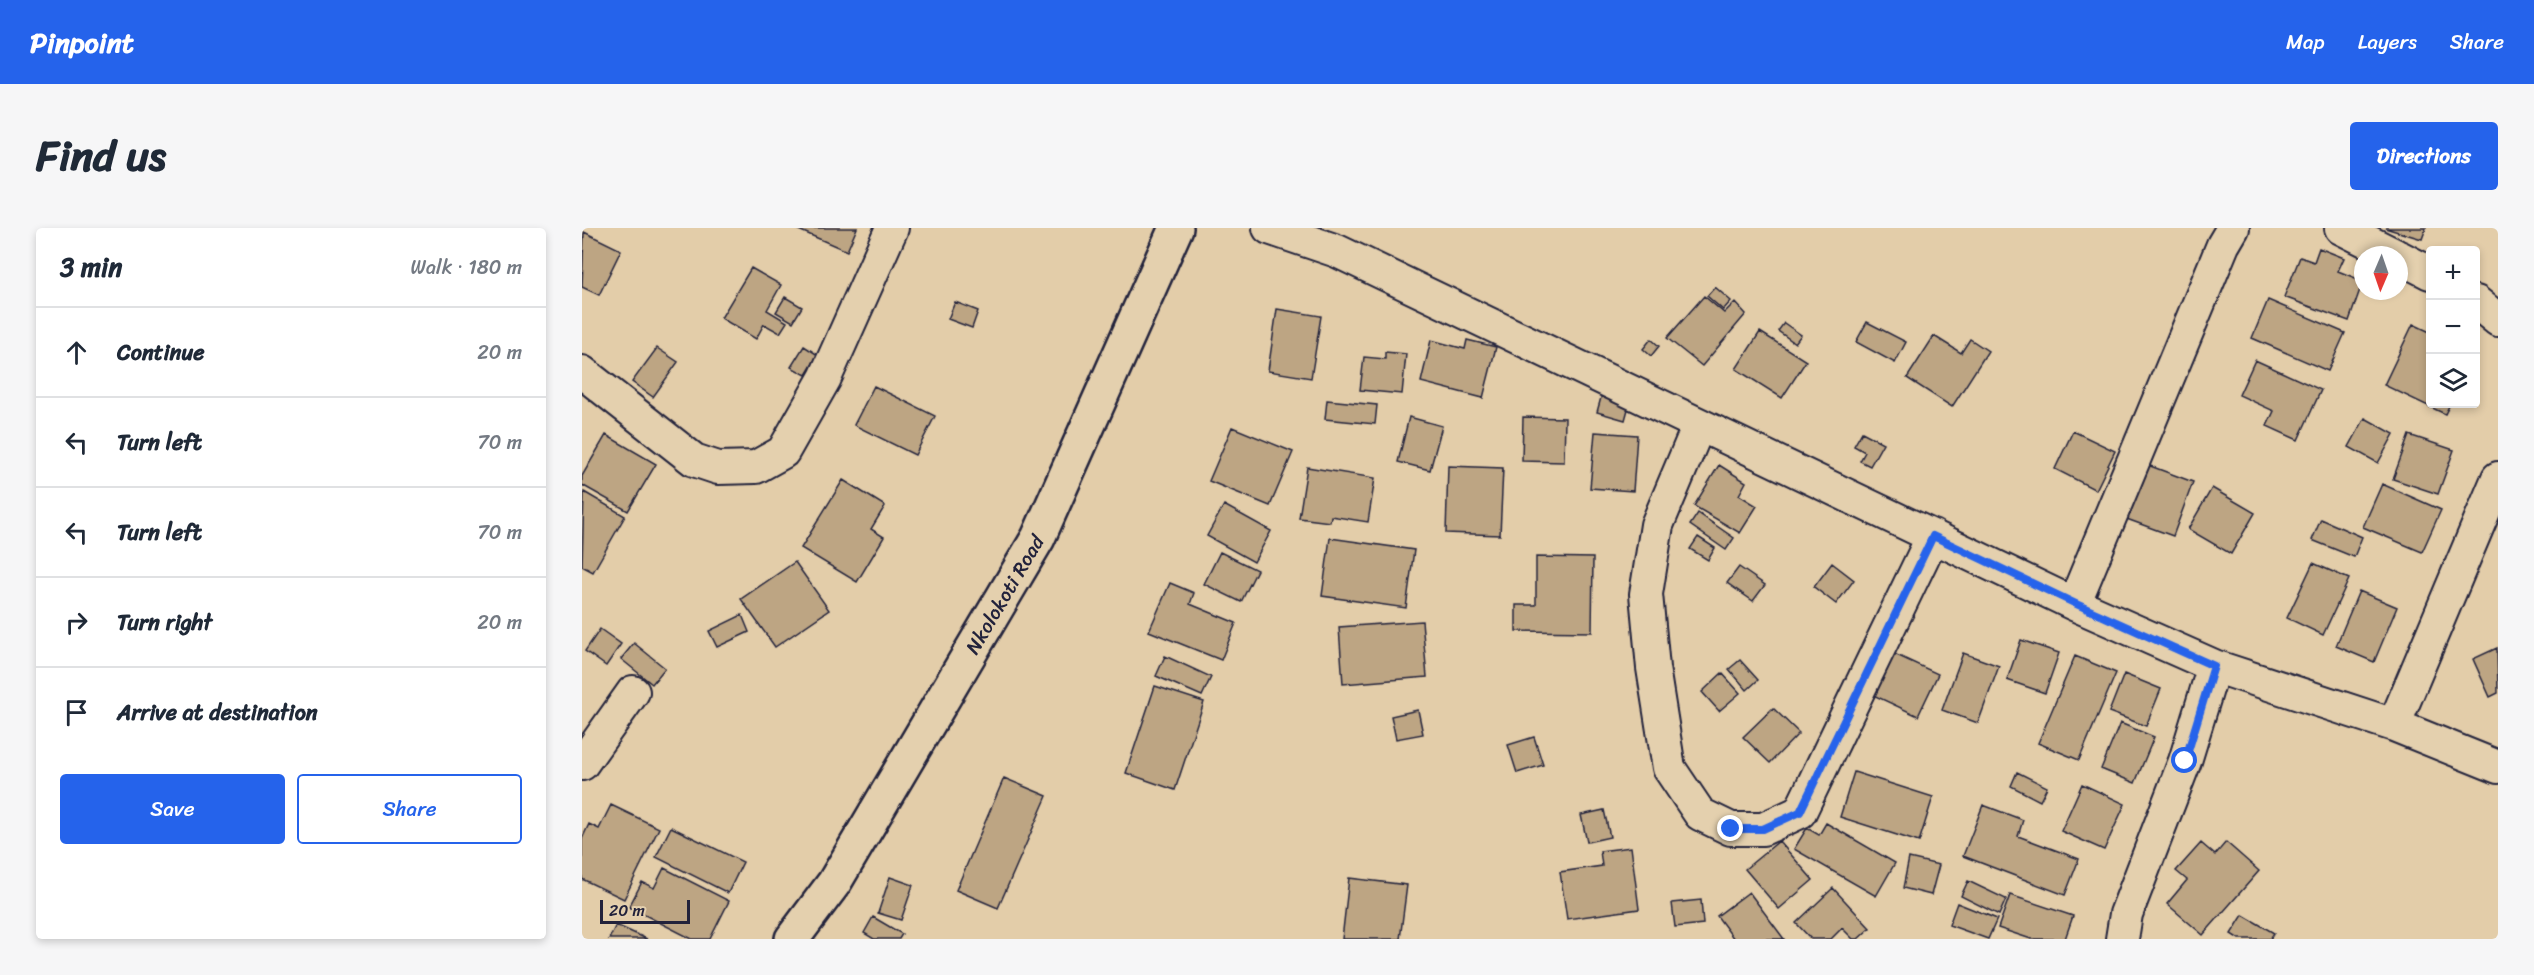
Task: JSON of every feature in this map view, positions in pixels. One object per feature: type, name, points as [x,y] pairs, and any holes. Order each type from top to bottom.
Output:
[{"type":"main road","name":"Nkolokoti Road","points":[[792,939],[834,883],[1038,538],[1176,228]]},
{"type":"street","points":[[582,372],[694,460],[718,468],[756,467],[783,452],[825,378],[892,228]]},
{"type":"street","points":[[1269,228],[1337,251],[2074,603],[2214,666],[2394,725],[2498,767]]},
{"type":"street","points":[[2074,603],[2223,245],[2233,228]]},
{"type":"street","points":[[2341,228],[2377,246]]},
{"type":"street","points":[[2408,262],[2426,271]]},
{"type":"street","points":[[2480,306],[2498,320]]},
{"type":"street","points":[[1699,424],[1657,525],[1646,594],[1653,668],[1669,768],[1700,814],[1731,829],[1763,829],[1800,812],[1933,536]]},
{"type":"street","points":[[2394,725],[2498,478]]},
{"type":"street","points":[[2122,939],[2126,914],[2185,761],[2214,666]]},
{"type":"street","points":[[582,764],[633,692]]},
{"type":"building","points":[[794,228],[857,228],[847,251]]},
{"type":"building","points":[[2385,228],[2426,228],[2422,239]]},
{"type":"building","points":[[584,232],[621,250],[599,295],[582,287]]},
{"type":"building","points":[[2319,248],[2344,258],[2338,271],[2354,277],[2354,300],[2356,300],[2349,321],[2284,297],[2300,257],[2314,262]]},
{"type":"building","points":[[751,268],[781,285],[767,310],[787,322],[780,333],[764,324],[756,339],[721,318]]},
{"type":"building","points":[[1715,287],[1731,301],[1723,310],[1707,296]]},
{"type":"building","points":[[1704,296],[1724,313],[1735,302],[1746,314],[1702,366],[1667,338]]},
{"type":"building","points":[[785,297],[802,307],[793,322],[776,312]]},
{"type":"building","points":[[2268,300],[2345,333],[2328,371],[2252,338]]},
{"type":"building","points":[[955,302],[978,311],[972,328],[948,319]]},
{"type":"building","points":[[1277,309],[1321,316],[1311,378],[1268,371]]},
{"type":"building","points":[[1867,322],[1906,342],[1895,363],[1856,342]]},
{"type":"building","points":[[1784,323],[1801,335],[1795,343],[1778,331]]},
{"type":"building","points":[[2413,324],[2426,330],[2426,405],[2384,385]]},
{"type":"building","points":[[1760,332],[1806,361],[1782,398],[1736,369]]},
{"type":"building","points":[[1934,336],[1961,353],[1970,339],[1988,351],[1952,407],[1907,378]]},
{"type":"building","points":[[1651,339],[1659,346],[1651,356],[1643,349]]},
{"type":"building","points":[[1431,340],[1465,349],[1467,340],[1496,347],[1483,398],[1421,382]]},
{"type":"building","points":[[804,346],[818,355],[806,375],[791,367]]},
{"type":"building","points":[[657,348],[678,362],[653,397],[632,382]]},
{"type":"building","points":[[1385,352],[1406,354],[1402,394],[1360,390],[1364,357],[1385,359]]},
{"type":"building","points":[[2255,360],[2321,390],[2298,440],[2267,426],[2274,411],[2239,395]]},
{"type":"building","points":[[874,386],[935,416],[915,455],[854,425]]},
{"type":"building","points":[[1602,394],[1630,402],[1625,420],[1597,412]]},
{"type":"building","points":[[1327,400],[1377,405],[1375,424],[1325,419]]},
{"type":"building","points":[[2432,408],[2448,408],[2445,414]]},
{"type":"building","points":[[1409,417],[1442,426],[1430,470],[1398,462]]},
{"type":"building","points":[[1523,417],[1565,418],[1564,462],[1522,461]]},
{"type":"building","points":[[2365,418],[2394,434],[2378,463],[2349,447]]},
{"type":"building","points":[[1232,427],[1293,452],[1270,506],[1209,481]]},
{"type":"building","points":[[2073,431],[2115,451],[2096,490],[2055,469]]},
{"type":"building","points":[[1595,432],[1637,435],[1633,491],[1590,488]]},
{"type":"building","points":[[1862,432],[1883,443],[1870,466],[1860,461],[1865,452],[1854,446]]},
{"type":"building","points":[[606,435],[656,464],[628,511],[582,485],[582,476]]},
{"type":"building","points":[[2409,435],[2454,450],[2438,494],[2393,479]]},
{"type":"building","points":[[2145,464],[2193,482],[2173,536],[2124,518]]},
{"type":"building","points":[[1719,465],[1746,482],[1739,495],[1757,506],[1740,533],[1694,506]]},
{"type":"building","points":[[1448,466],[1503,468],[1500,535],[1446,533]]},
{"type":"building","points":[[1307,467],[1375,478],[1368,522],[1331,516],[1330,522],[1299,518]]},
{"type":"building","points":[[843,480],[885,506],[871,529],[884,537],[857,582],[801,548]]},
{"type":"building","points":[[2382,484],[2441,510],[2422,552],[2363,527]]},
{"type":"building","points":[[2212,488],[2255,513],[2231,554],[2188,529]]},
{"type":"building","points":[[584,492],[625,516],[593,572],[582,566]]},
{"type":"building","points":[[1224,505],[1271,531],[1254,562],[1207,536]]},
{"type":"building","points":[[1698,513],[1734,538],[1726,550],[1690,525]]},
{"type":"building","points":[[2321,519],[2362,537],[2354,557],[2312,540]]},
{"type":"building","points":[[1698,537],[1715,548],[1708,560],[1690,549]]},
{"type":"building","points":[[1330,538],[1414,550],[1406,608],[1322,596]]},
{"type":"building","points":[[1220,552],[1257,570],[1241,602],[1204,584]]},
{"type":"building","points":[[1536,557],[1593,558],[1592,632],[1516,631],[1516,605],[1536,605]]},
{"type":"building","points":[[795,562],[829,610],[775,647],[741,599]]},
{"type":"building","points":[[1832,563],[1854,580],[1836,604],[1814,587]]},
{"type":"building","points":[[2313,563],[2349,579],[2323,635],[2287,618]]},
{"type":"building","points":[[1739,567],[1765,585],[1753,601],[1727,583]]},
{"type":"building","points":[[1170,583],[1194,593],[1190,604],[1236,623],[1221,660],[1149,631]]},
{"type":"building","points":[[2359,591],[2397,607],[2374,662],[2336,646]]},
{"type":"building","points":[[742,615],[749,632],[717,647],[709,631]]},
{"type":"building","points":[[1422,621],[1427,677],[1343,684],[1339,627]]},
{"type":"building","points":[[600,629],[621,644],[606,666],[585,651]]},
{"type":"building","points":[[2021,640],[2059,653],[2045,693],[2007,680]]},
{"type":"building","points":[[634,643],[665,668],[652,684],[621,659]]},
{"type":"building","points":[[2497,648],[2498,693],[2490,697],[2473,659]]},
{"type":"building","points":[[1890,652],[1938,674],[1918,716],[1871,694]]},
{"type":"building","points":[[1963,653],[1999,666],[1978,723],[1942,710]]},
{"type":"building","points":[[1165,656],[1211,677],[1202,696],[1156,676]]},
{"type":"building","points":[[2075,656],[2116,673],[2079,760],[2038,743]]},
{"type":"building","points":[[1740,660],[1758,680],[1747,690],[1729,669]]},
{"type":"building","points":[[1722,673],[1740,693],[1719,711],[1702,692]]},
{"type":"building","points":[[2124,674],[2161,689],[2146,726],[2109,712]]},
{"type":"building","points":[[1155,686],[1204,702],[1175,790],[1126,773]]},
{"type":"building","points":[[1773,708],[1799,733],[1770,763],[1743,737]]},
{"type":"building","points":[[1418,710],[1423,734],[1396,739],[1391,716]]},
{"type":"building","points":[[2120,723],[2154,737],[2135,783],[2101,769]]},
{"type":"building","points":[[1534,737],[1543,765],[1517,773],[1508,745]]},
{"type":"building","points":[[1854,772],[1933,797],[1919,842],[1840,817]]},
{"type":"building","points":[[2017,772],[2047,787],[2040,801],[2011,786]]},
{"type":"building","points":[[1004,778],[1047,796],[998,908],[956,890]]},
{"type":"building","points":[[2082,784],[2125,804],[2104,850],[2061,831]]},
{"type":"building","points":[[611,805],[659,828],[624,899],[582,879],[582,839],[589,824],[599,829]]},
{"type":"building","points":[[1983,805],[2023,820],[2018,836],[2079,859],[2065,895],[1963,856]]},
{"type":"building","points":[[1604,810],[1610,837],[1587,842],[1581,815]]},
{"type":"building","points":[[1826,823],[1895,863],[1876,896],[1794,849],[1807,828],[1819,835]]},
{"type":"building","points":[[671,827],[743,862],[728,893],[656,857]]},
{"type":"building","points":[[1779,841],[1813,880],[1779,909],[1745,869]]},
{"type":"building","points":[[2226,842],[2259,871],[2203,935],[2167,904],[2187,880],[2176,871],[2201,843],[2215,855]]},
{"type":"building","points":[[1631,847],[1639,909],[1567,919],[1560,872],[1602,866],[1600,851]]},
{"type":"building","points":[[1909,858],[1939,865],[1931,895],[1903,888]]},
{"type":"building","points":[[664,868],[729,901],[710,939],[692,939],[629,907],[642,882],[654,888]]},
{"type":"building","points":[[890,877],[913,885],[901,920],[878,913]]},
{"type":"building","points":[[1349,878],[1407,885],[1400,939],[1342,939]]},
{"type":"building","points":[[1968,881],[2006,899],[1999,915],[1961,896]]},
{"type":"building","points":[[1833,888],[1870,928],[1858,939],[1853,939],[1842,928],[1831,939],[1811,939],[1796,923]]},
{"type":"building","points":[[1749,892],[1784,939],[1734,939],[1717,916]]},
{"type":"building","points":[[2010,895],[2073,916],[2065,939],[2031,939],[1998,928]]},
{"type":"building","points":[[1701,900],[1703,924],[1675,927],[1672,903]]},
{"type":"building","points":[[1957,903],[1997,919],[1988,939],[1949,925]]},
{"type":"building","points":[[2243,915],[2274,933],[2270,939],[2239,939],[2231,934]]},
{"type":"building","points":[[873,917],[902,934],[899,939],[874,939],[864,933]]},
{"type":"building","points":[[616,925],[647,939],[609,939]]},
{"type":"route","points":[[1731,829],[1763,829],[1800,812],[1933,536],[2214,666],[2185,761]]}]
